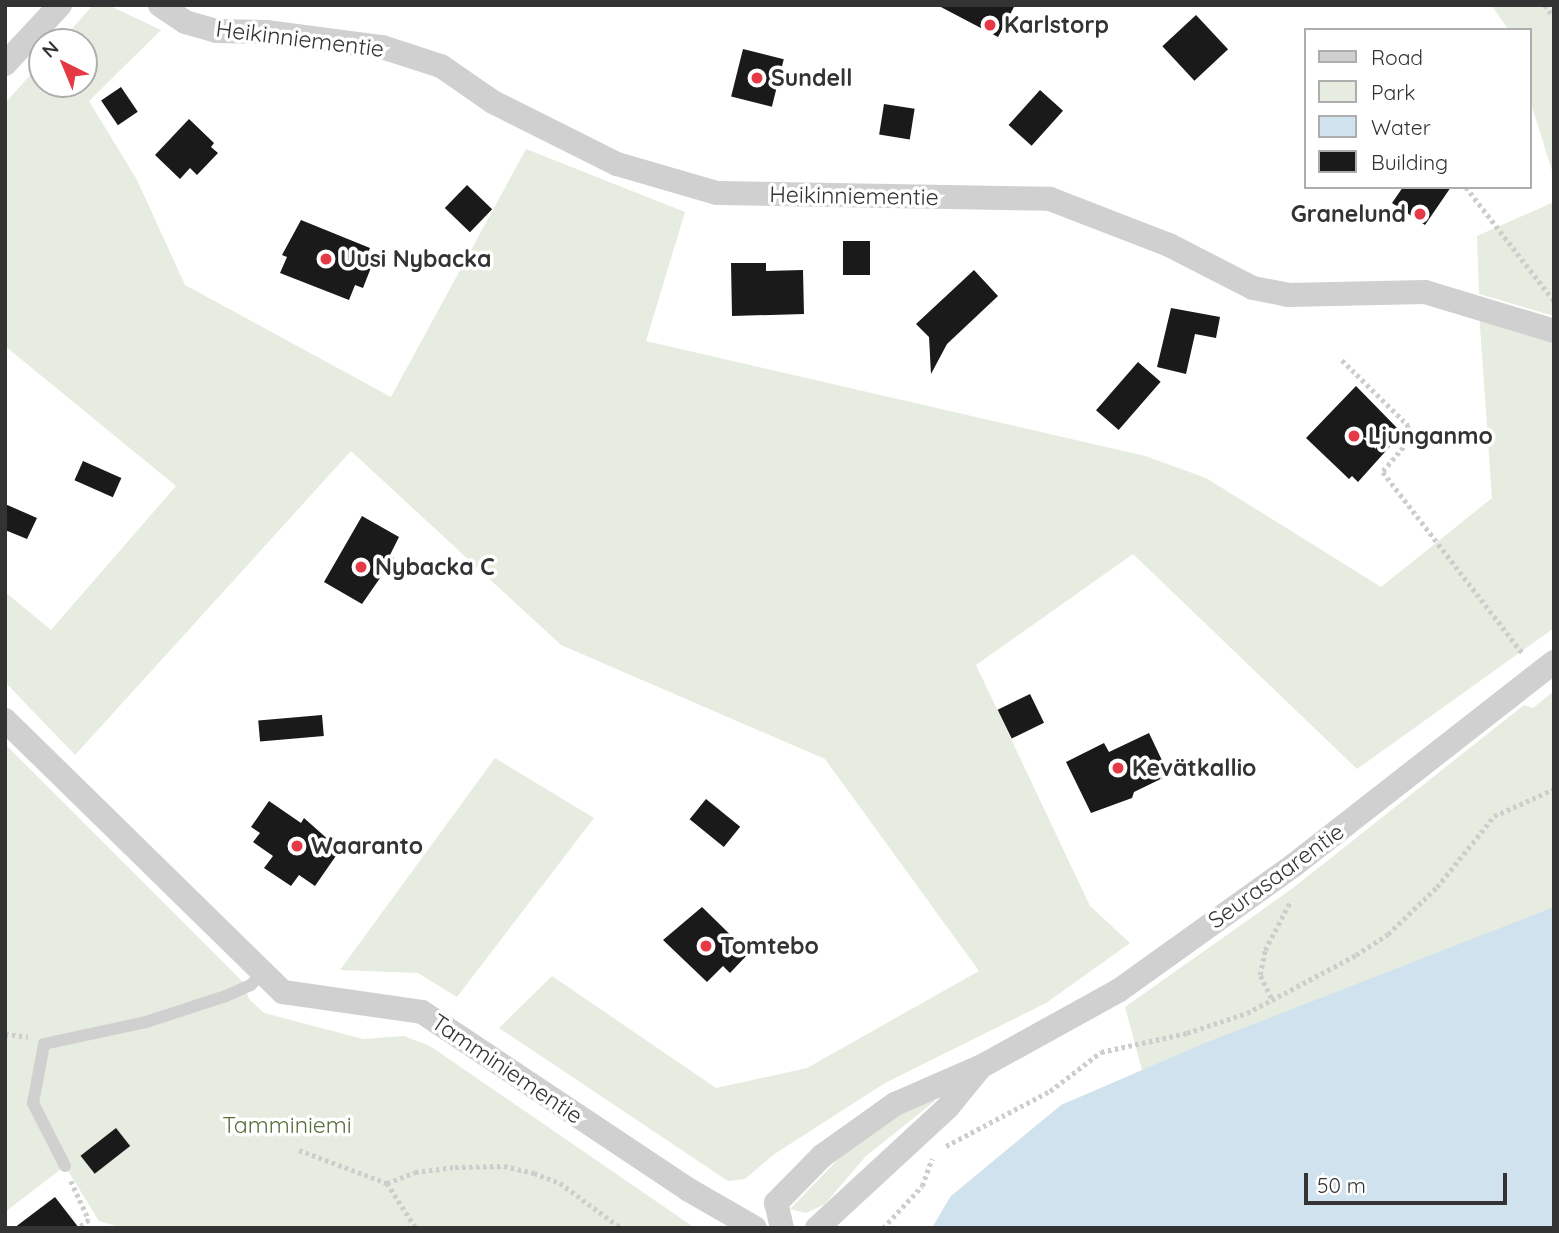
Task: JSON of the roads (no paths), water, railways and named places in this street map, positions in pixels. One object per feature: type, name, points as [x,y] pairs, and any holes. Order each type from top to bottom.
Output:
[{"type":"street","points":[[5,64],[60,5]]},
{"type":"street","name":"Heikinniementie","points":[[165,7],[185,22],[216,31],[266,32],[382,47],[441,66],[493,102],[617,164],[716,193],[1050,199],[1169,245],[1253,288],[1289,295],[1425,292],[1554,331]]},
{"type":"street","name":"Seurasaarentie","points":[[782,1228],[776,1203],[822,1156],[895,1104],[982,1066],[1118,990],[1294,865],[1554,662]]},
{"type":"street","name":"Tamminiementie","points":[[5,720],[261,975],[283,992],[422,1012],[689,1190],[755,1228]]},
{"type":"street","name":"Seurasaarentie","points":[[817,1228],[948,1107],[982,1066]]},
{"type":"lane","points":[[65,1166],[33,1103],[44,1044],[157,1018],[226,996],[251,985],[261,975]]},
{"type":"water","points":[[1554,907],[1554,1228],[932,1228],[951,1196],[1061,1105],[1205,1043]]},
{"type":"place","name":"Karlstorp","points":[[990,25]]},
{"type":"place","name":"Sundell","points":[[757,78]]},
{"type":"place","name":"Granelund","points":[[1420,214]]},
{"type":"place","name":"Uusi Nybacka","points":[[326,259]]},
{"type":"place","name":"Ljunganmo","points":[[1354,436]]},
{"type":"place","name":"Nybacka C","points":[[361,567]]},
{"type":"place","name":"Kevätkallio","points":[[1118,768]]},
{"type":"place","name":"Waaranto","points":[[297,846]]},
{"type":"place","name":"Tomtebo","points":[[706,946]]},
{"type":"park label","name":"Tamminiemi","points":[[287,1125]]}]
